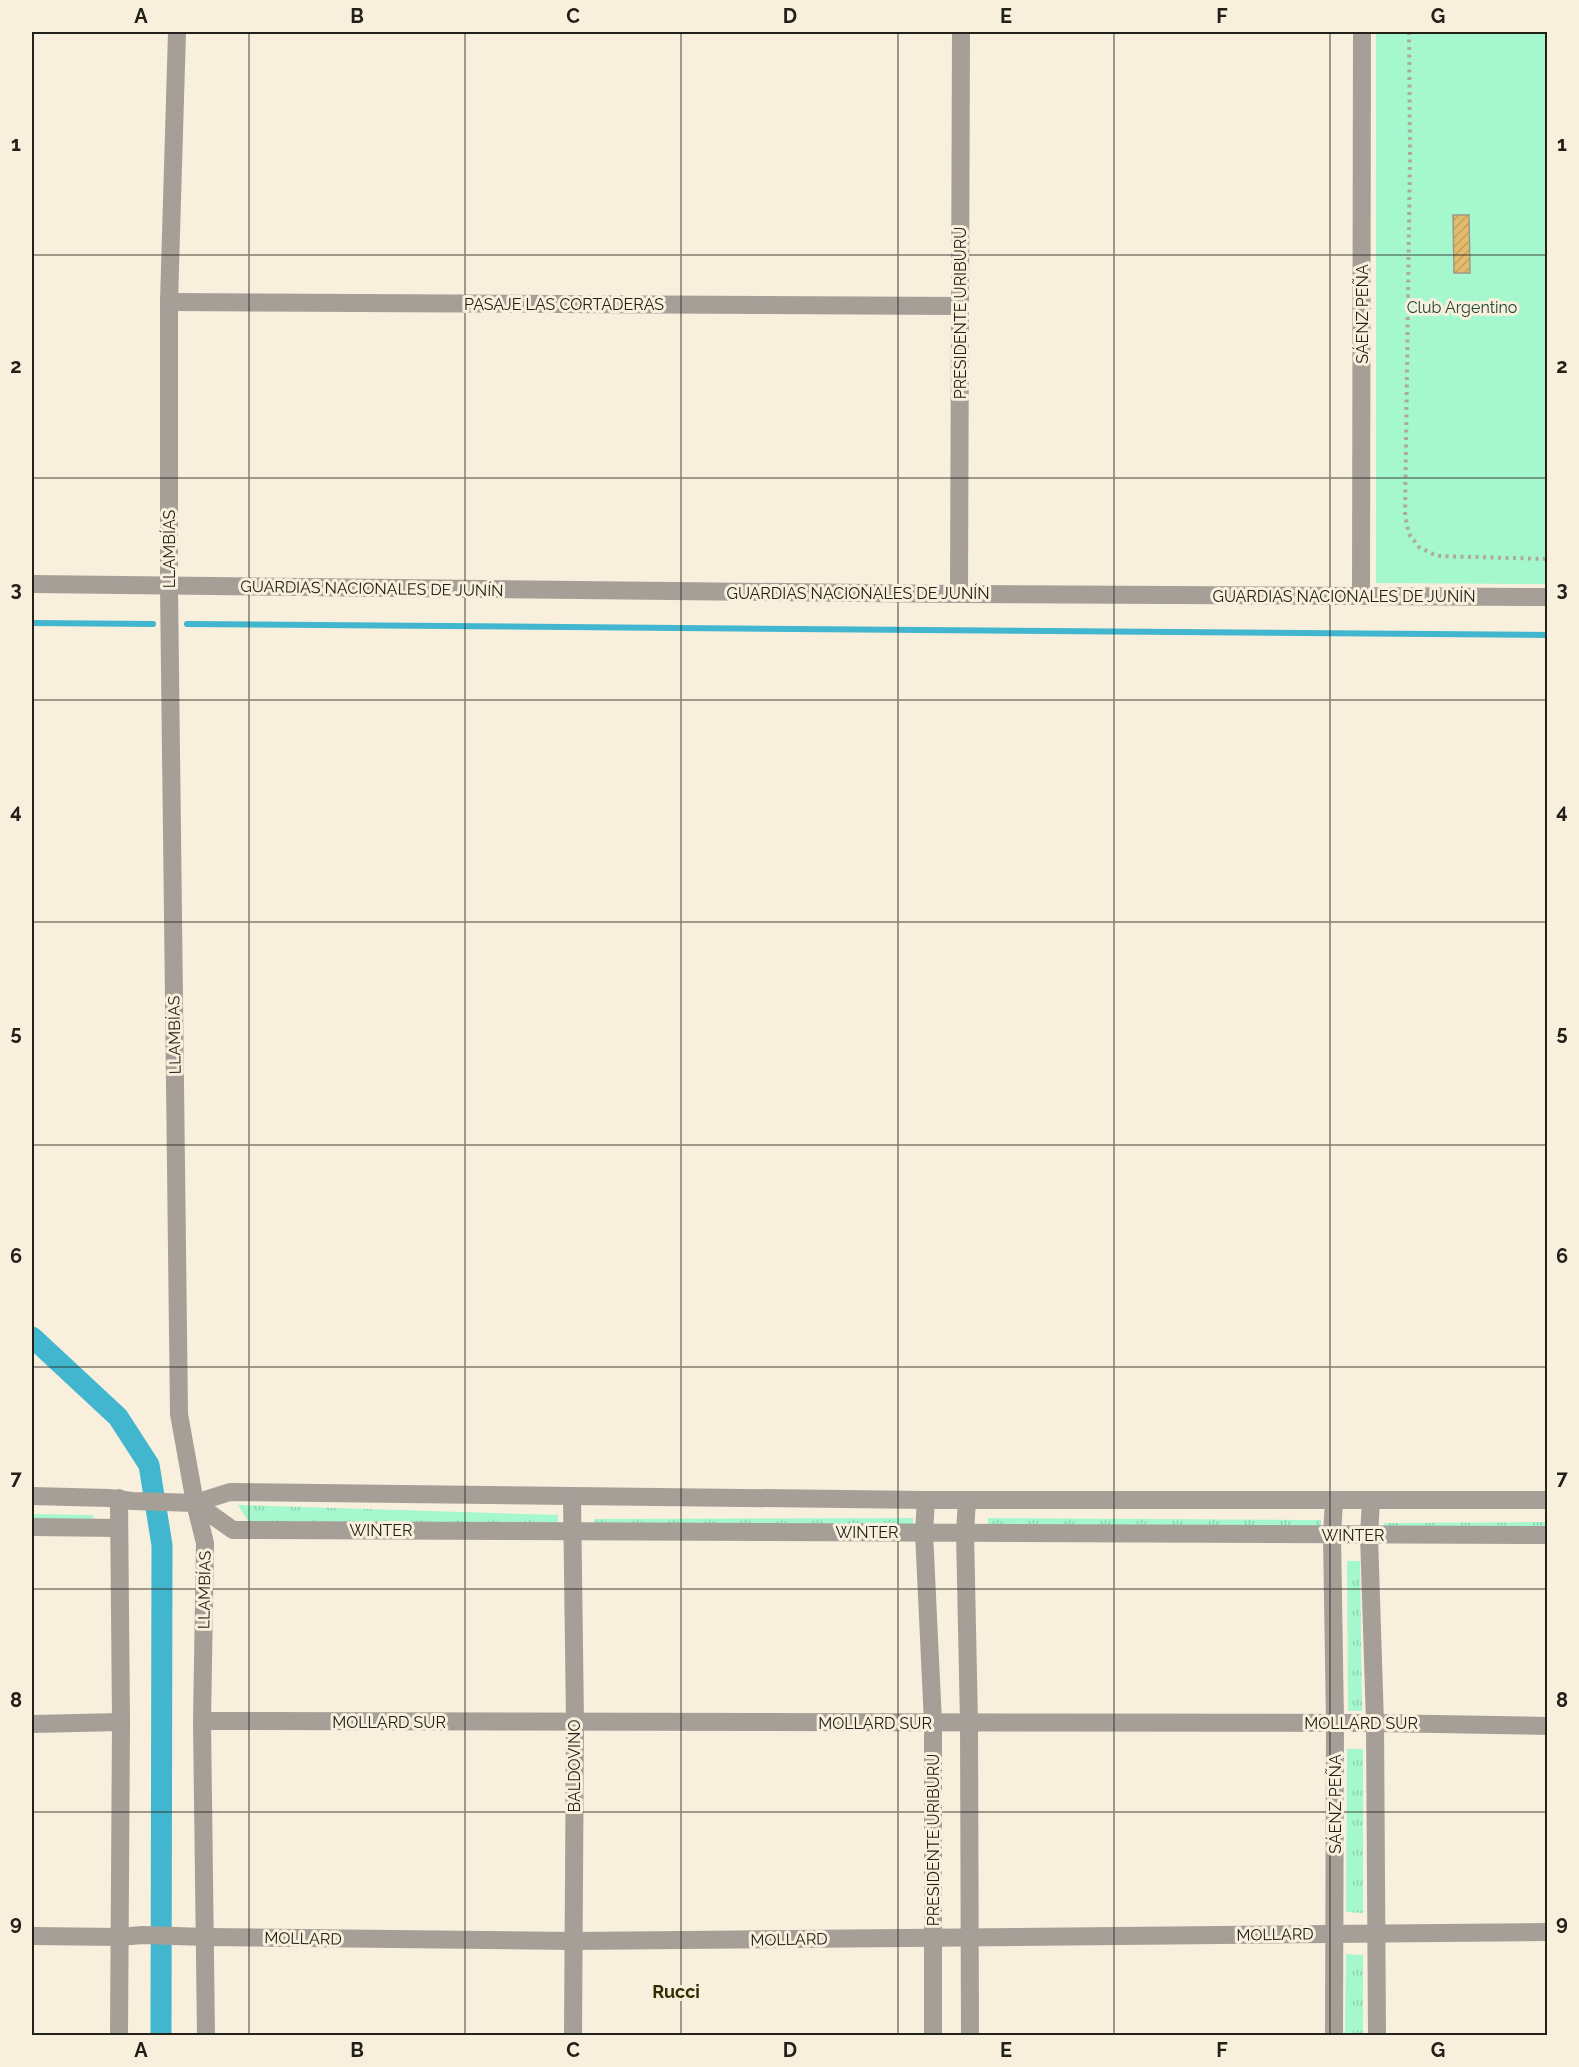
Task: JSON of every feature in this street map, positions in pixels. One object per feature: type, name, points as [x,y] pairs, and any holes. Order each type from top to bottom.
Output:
[{"type":"street","name":"LLAMBÍAS","points":[[177,32],[169,302],[169,586],[179,1414],[195,1503],[205,1543],[202,1721],[206,2036]]},
{"type":"street","name":"PRESIDENTE URIBURU","points":[[959,594],[961,32]]},
{"type":"street","name":"SÁENZ PEÑA","points":[[1361,596],[1362,32]]},
{"type":"street","name":"PASAJE LAS CORTADERAS","points":[[169,302],[960,306]]},
{"type":"street","name":"GUARDIAS NACIONALES DE JUNÍN","points":[[32,584],[959,594],[1548,597]]},
{"type":"street","name":"WINTER","points":[[32,1496],[175,1503],[195,1503],[230,1492],[926,1500],[1548,1500]]},
{"type":"street","name":"BALDOVINO","points":[[572,1497],[575,1722],[573,2036]]},
{"type":"street","points":[[119,2036],[120,1499]]},
{"type":"street","name":"PRESIDENTE URIBURU","points":[[926,1500],[924,1532],[933,1723],[933,2036]]},
{"type":"street","points":[[967,1500],[965,1532],[969,1723],[970,2036]]},
{"type":"street","name":"SÁENZ PEÑA","points":[[1334,1501],[1332,1535],[1335,1723],[1334,2036]]},
{"type":"street","points":[[1371,1501],[1369,1535],[1376,1723],[1377,2036]]},
{"type":"street","name":"WINTER","points":[[195,1503],[233,1530],[1548,1535]]},
{"type":"street","points":[[32,1527],[119,1528]]},
{"type":"street","name":"MOLLARD SUR","points":[[202,1721],[1376,1723],[1548,1726]]},
{"type":"street","points":[[32,1724],[121,1722]]},
{"type":"street","name":"MOLLARD","points":[[32,1936],[143,1935],[573,1941],[1548,1932]]},
{"type":"path","points":[[1409,32],[1410,155],[1405,515],[1409,534],[1419,547],[1437,556],[1548,559]]},
{"type":"green space","name":"Club Argentino","points":[[1376,32],[1547,32],[1547,584],[1376,583]]},
{"type":"green space","points":[[238,1505],[558,1515],[558,1530],[248,1521]]},
{"type":"green space","points":[[32,1514],[93,1515],[93,1532],[32,1531]]},
{"type":"green space","points":[[913,1518],[913,1529],[595,1530],[594,1519]]},
{"type":"green space","points":[[988,1518],[1321,1520],[1321,1535],[988,1533]]},
{"type":"green space","points":[[1547,1522],[1547,1535],[1384,1535],[1384,1523]]},
{"type":"green space","points":[[1347,1561],[1360,1561],[1362,1711],[1348,1711]]},
{"type":"green space","points":[[1347,1749],[1363,1749],[1363,1913],[1346,1912]]},
{"type":"green space","points":[[1346,1954],[1363,1955],[1363,2035],[1345,2035]]},
{"type":"building","points":[[1453,215],[1469,215],[1470,273],[1454,273]]},
{"type":"waterway","points":[[32,623],[153,624]]},
{"type":"waterway","points":[[187,624],[1548,635]]},
{"type":"waterway","points":[[32,1337],[118,1417],[149,1465],[162,1545],[161,2036]]},
{"type":"district","name":"Rucci","points":[[676,1992]]}]
